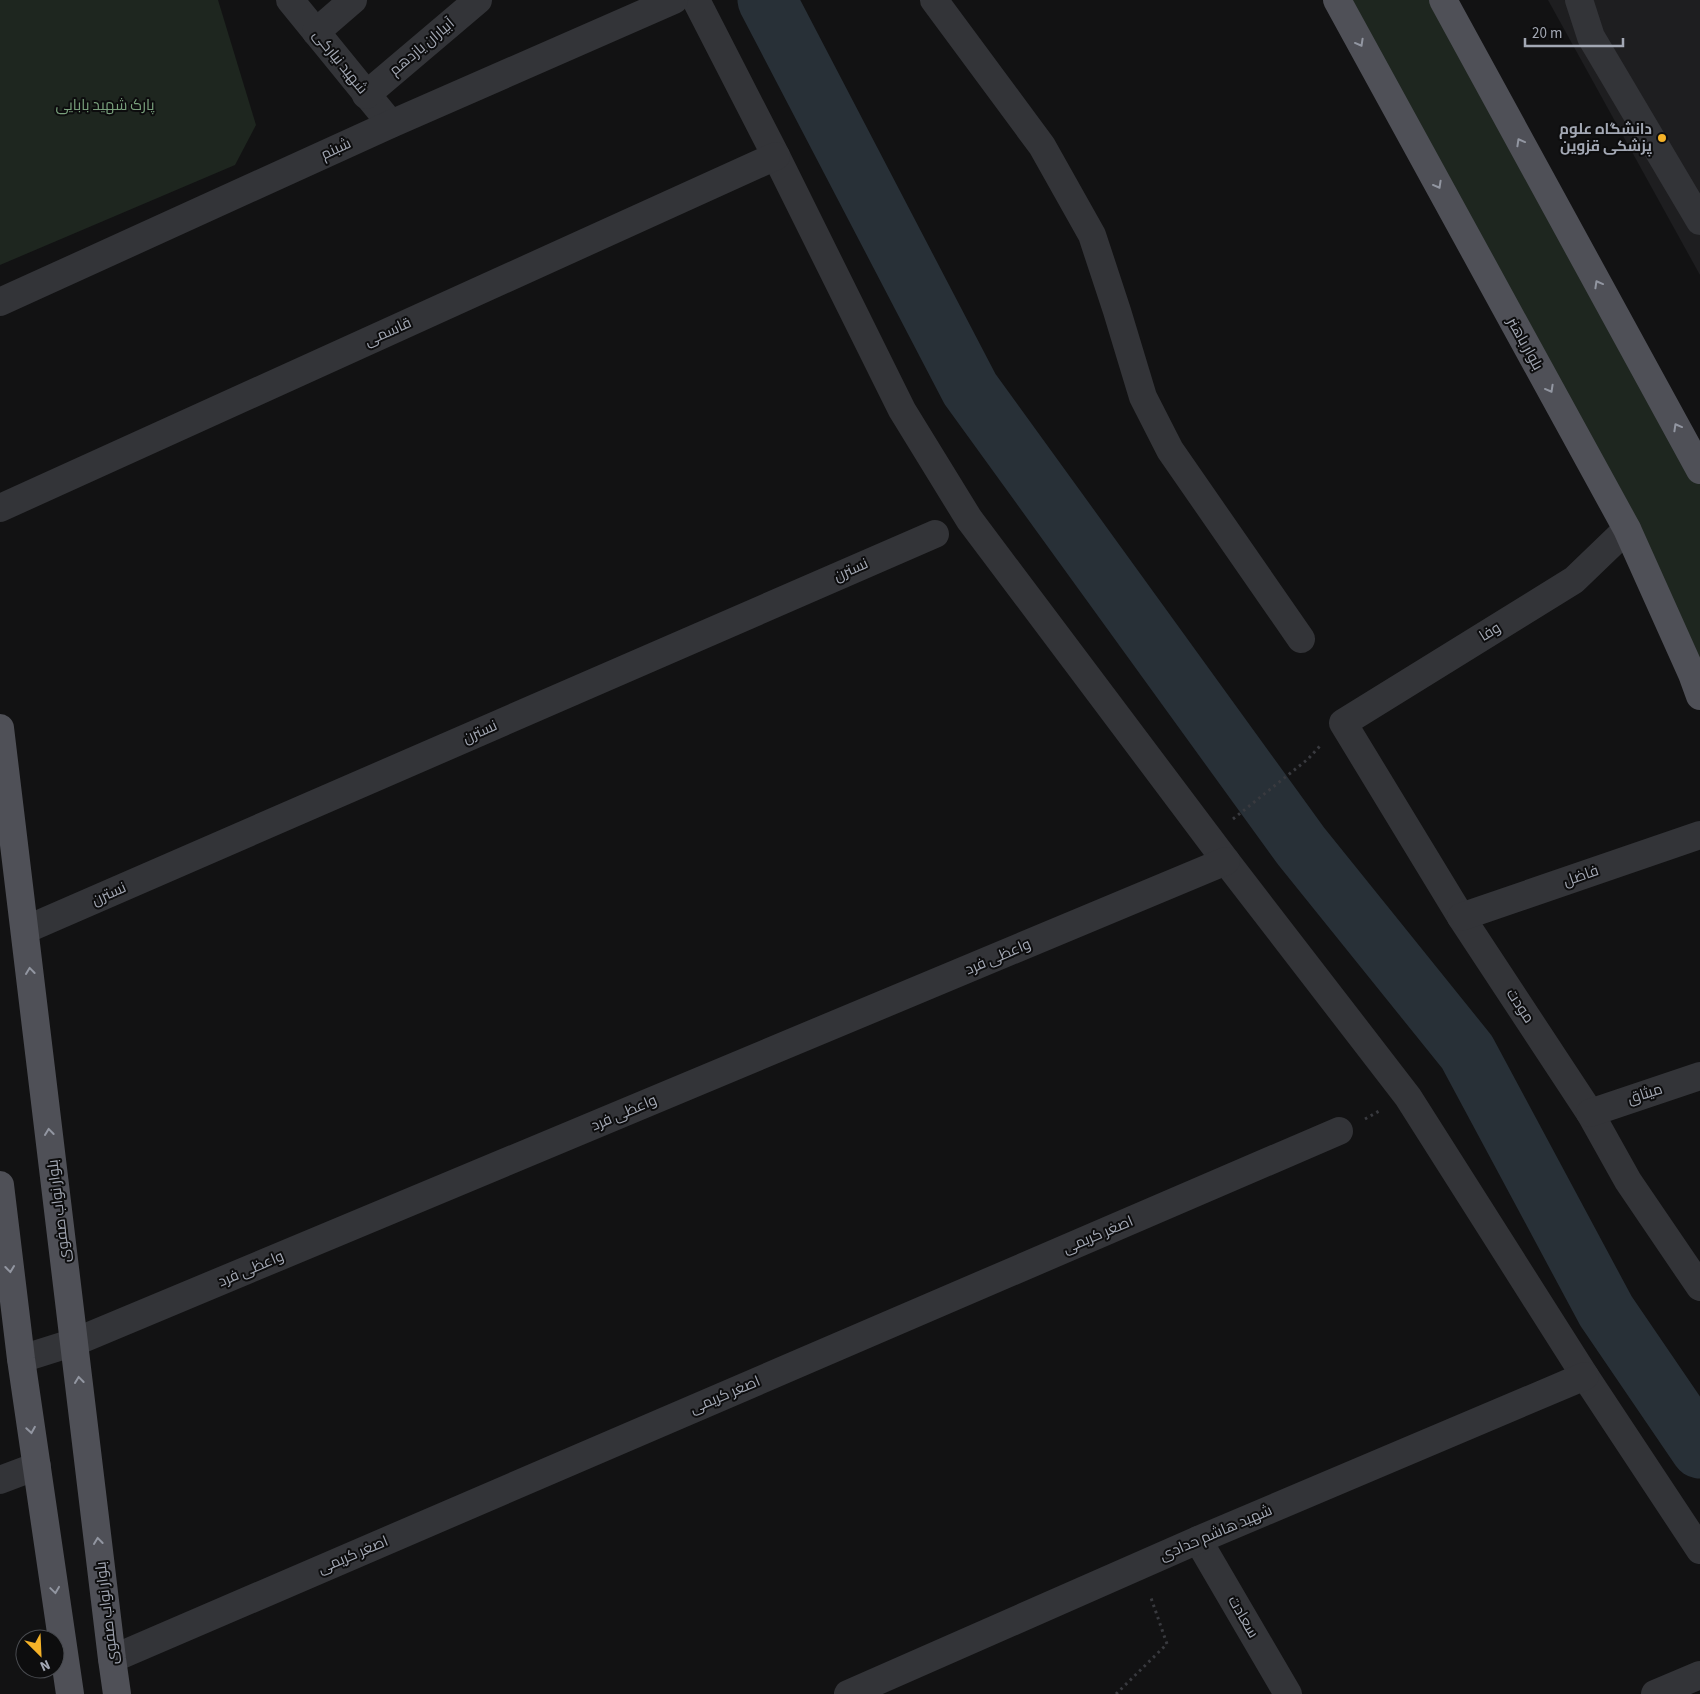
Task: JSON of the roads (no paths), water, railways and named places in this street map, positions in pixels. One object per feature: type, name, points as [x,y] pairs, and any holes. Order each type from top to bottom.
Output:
[{"type":"main road","name":"بلوار باهنر","points":[[1337,0],[1627,529],[1700,696]]},
{"type":"main road","points":[[1443,0],[1700,470]]},
{"type":"main road","points":[[1653,587],[1700,660]]},
{"type":"main road","name":"بلوار نواب صفوی","points":[[0,728],[117,1694]]},
{"type":"main road","points":[[0,1186],[21,1359],[70,1694]]},
{"type":"street","name":"شهید نیارکی","points":[[290,0],[391,124]]},
{"type":"street","points":[[316,32],[353,0]]},
{"type":"street","name":"آبیاران یازدهم","points":[[366,95],[478,0]]},
{"type":"street","name":"شبنم","points":[[0,302],[391,124],[674,0]]},
{"type":"street","points":[[696,0],[902,410],[969,519],[1226,861],[1408,1098],[1585,1376],[1700,1550]]},
{"type":"street","points":[[934,0],[1042,146],[1092,235],[1143,397],[1170,450],[1301,639]]},
{"type":"street","points":[[1579,0],[1591,37],[1700,221]]},
{"type":"street","name":"قاسمی","points":[[0,508],[776,156]]},
{"type":"street","name":"وفا","points":[[1343,723],[1574,580],[1627,529]]},
{"type":"street","name":"نسترن","points":[[25,930],[935,534]]},
{"type":"street","name":"مودت","points":[[1343,723],[1461,917],[1590,1113],[1628,1181],[1700,1287]]},
{"type":"street","name":"فاضل","points":[[1461,917],[1700,835]]},
{"type":"street","name":"واعظی فرد","points":[[21,1359],[75,1342],[1226,861]]},
{"type":"street","name":"میثاق","points":[[1590,1113],[1700,1076]]},
{"type":"street","name":"اصغر کریمی","points":[[112,1659],[1339,1131]]},
{"type":"street","name":"شهید هاشم حدادی","points":[[848,1694],[1198,1540],[1585,1376]]},
{"type":"street","points":[[0,1480],[37,1466]]},
{"type":"street","name":"سعادت","points":[[1198,1540],[1288,1694]]},
{"type":"street","points":[[1655,1694],[1700,1674]]},
{"type":"waterway","points":[[767,0],[970,389],[1301,846],[1467,1052],[1606,1311],[1700,1449]]},
{"type":"place","name":"دانشگاه علوم پزشکی قزوین","points":[[1662,138]]},
{"type":"park label","name":"پارک شهید بابایی","points":[[105,105]]}]
